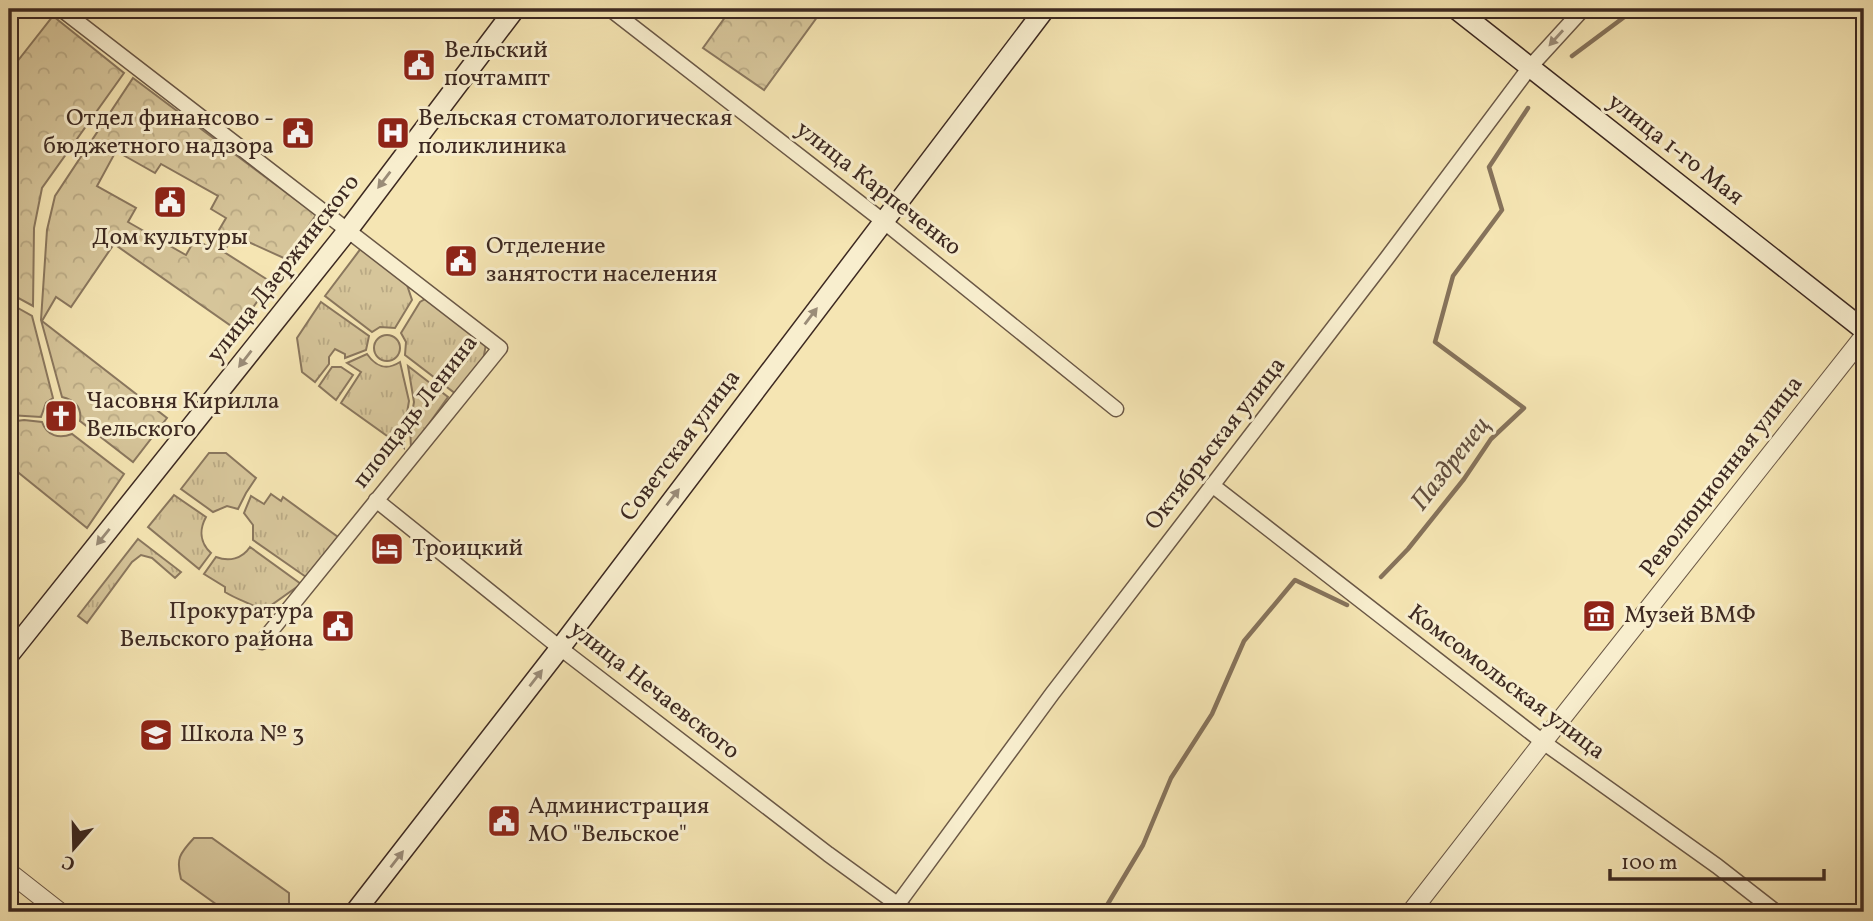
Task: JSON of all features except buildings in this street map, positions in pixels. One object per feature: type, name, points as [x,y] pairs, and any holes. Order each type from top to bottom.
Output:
[{"type":"main road","name":"улица Дзержинского","points":[[9,655],[348,230],[515,9]]},
{"type":"main road","name":"Советская улица","points":[[355,912],[1045,9]]},
{"type":"main road","name":"улица 1-го Мая","points":[[1456,9],[1864,330]]},
{"type":"street","name":"площадь Ленина","points":[[61,9],[500,348],[262,642]]},
{"type":"street","name":"улица Карпеченко","points":[[610,9],[883,221],[1116,409]]},
{"type":"street","name":"Октябрьская улица","points":[[899,909],[1052,694],[1379,269],[1530,67],[1583,9]]},
{"type":"street","name":"Революционная улица","points":[[1411,912],[1864,336]]},
{"type":"street","name":"Комсомольская улица","points":[[1212,485],[1543,741],[1717,866],[1776,912]]},
{"type":"street","name":"улица Нечаевского","points":[[376,500],[559,648],[899,909]]},
{"type":"street","points":[[9,872],[60,912]]},
{"type":"green space","points":[[731,9],[823,9],[764,90],[703,48]]},
{"type":"green space","points":[[53,16],[124,73],[42,188],[34,228],[33,306],[9,293],[9,72]]},
{"type":"green space","points":[[133,78],[316,215],[286,259],[233,235],[224,252],[271,282],[237,330],[114,244],[71,307],[56,297],[42,321],[167,418],[133,462],[80,421],[77,405],[62,397],[41,320],[47,230],[55,196]],"holes":[[[116,151],[155,173],[161,164],[218,196],[211,209],[226,218],[209,247],[195,239],[186,255],[128,222],[136,208],[97,186]]]},
{"type":"green space","points":[[362,247],[405,279],[412,300],[395,328],[380,327],[372,332],[325,296]]},
{"type":"green space","points":[[427,298],[486,344],[483,361],[456,394],[405,355],[406,342],[401,333],[420,302]]},
{"type":"green space","points":[[321,302],[369,336],[366,350],[345,358],[345,354],[335,349],[329,357],[329,364],[315,382],[302,372],[297,338]]},
{"type":"green space","points":[[9,303],[32,316],[53,398],[46,403],[41,417],[9,415]]},
{"type":"green space","points":[[387,335],[396,339],[400,348],[396,357],[387,361],[378,357],[374,348],[378,339]]},
{"type":"green space","points":[[367,354],[374,362],[386,367],[400,362],[409,401],[404,448],[341,403],[361,372],[347,363]]},
{"type":"green space","points":[[408,366],[448,397],[411,449],[410,425],[414,402]]},
{"type":"green space","points":[[332,367],[341,367],[353,375],[336,400],[319,386]]},
{"type":"green space","points":[[9,422],[42,422],[54,435],[72,434],[124,474],[87,528],[9,465]]},
{"type":"green space","points":[[209,453],[226,453],[256,478],[238,509],[227,506],[213,512],[181,489]]},
{"type":"green space","points":[[271,494],[281,501],[283,497],[338,537],[306,577],[253,540],[253,525],[244,513],[251,496],[264,504]]},
{"type":"green space","points":[[174,495],[206,517],[202,536],[211,553],[199,569],[148,527]]},
{"type":"green space","points":[[138,539],[181,572],[175,578],[152,558],[141,555],[132,562],[87,623],[78,616]]},
{"type":"green space","points":[[250,547],[301,584],[270,606],[258,608],[225,592],[225,587],[204,574],[216,557],[235,558]]},
{"type":"green space","points":[[194,838],[212,838],[289,893],[289,912],[227,912],[181,879],[180,857]]},
{"type":"waterway","name":"Паздренец","points":[[1572,56],[1635,9]]},
{"type":"waterway","name":"Паздренец","points":[[1381,577],[1408,549],[1464,479],[1491,439],[1524,408],[1435,342],[1453,276],[1502,210],[1489,167],[1528,108]]},
{"type":"waterway","name":"Паздренец","points":[[1103,912],[1143,845],[1171,778],[1212,714],[1244,641],[1295,580],[1347,605]]},
{"type":"place","name":"Вельский почтампт","points":[[419,65]]},
{"type":"place","name":"Отдел финансово - бюджетного надзора","points":[[298,133]]},
{"type":"place","name":"Вельская стоматологическая поликлиника","points":[[393,133]]},
{"type":"place","name":"Дом культуры","points":[[170,202]]},
{"type":"place","name":"Отделение занятости населения","points":[[461,261]]},
{"type":"place","name":"Часовня Кирилла Вельского","points":[[61,416]]},
{"type":"place","name":"Троицкий","points":[[387,549]]},
{"type":"place","name":"Музей ВМФ","points":[[1599,616]]},
{"type":"place","name":"Прокуратура Вельского района","points":[[338,626]]},
{"type":"place","name":"Школа № 3","points":[[156,735]]},
{"type":"place","name":"Администрация МО \"Вельское\"","points":[[504,821]]}]
